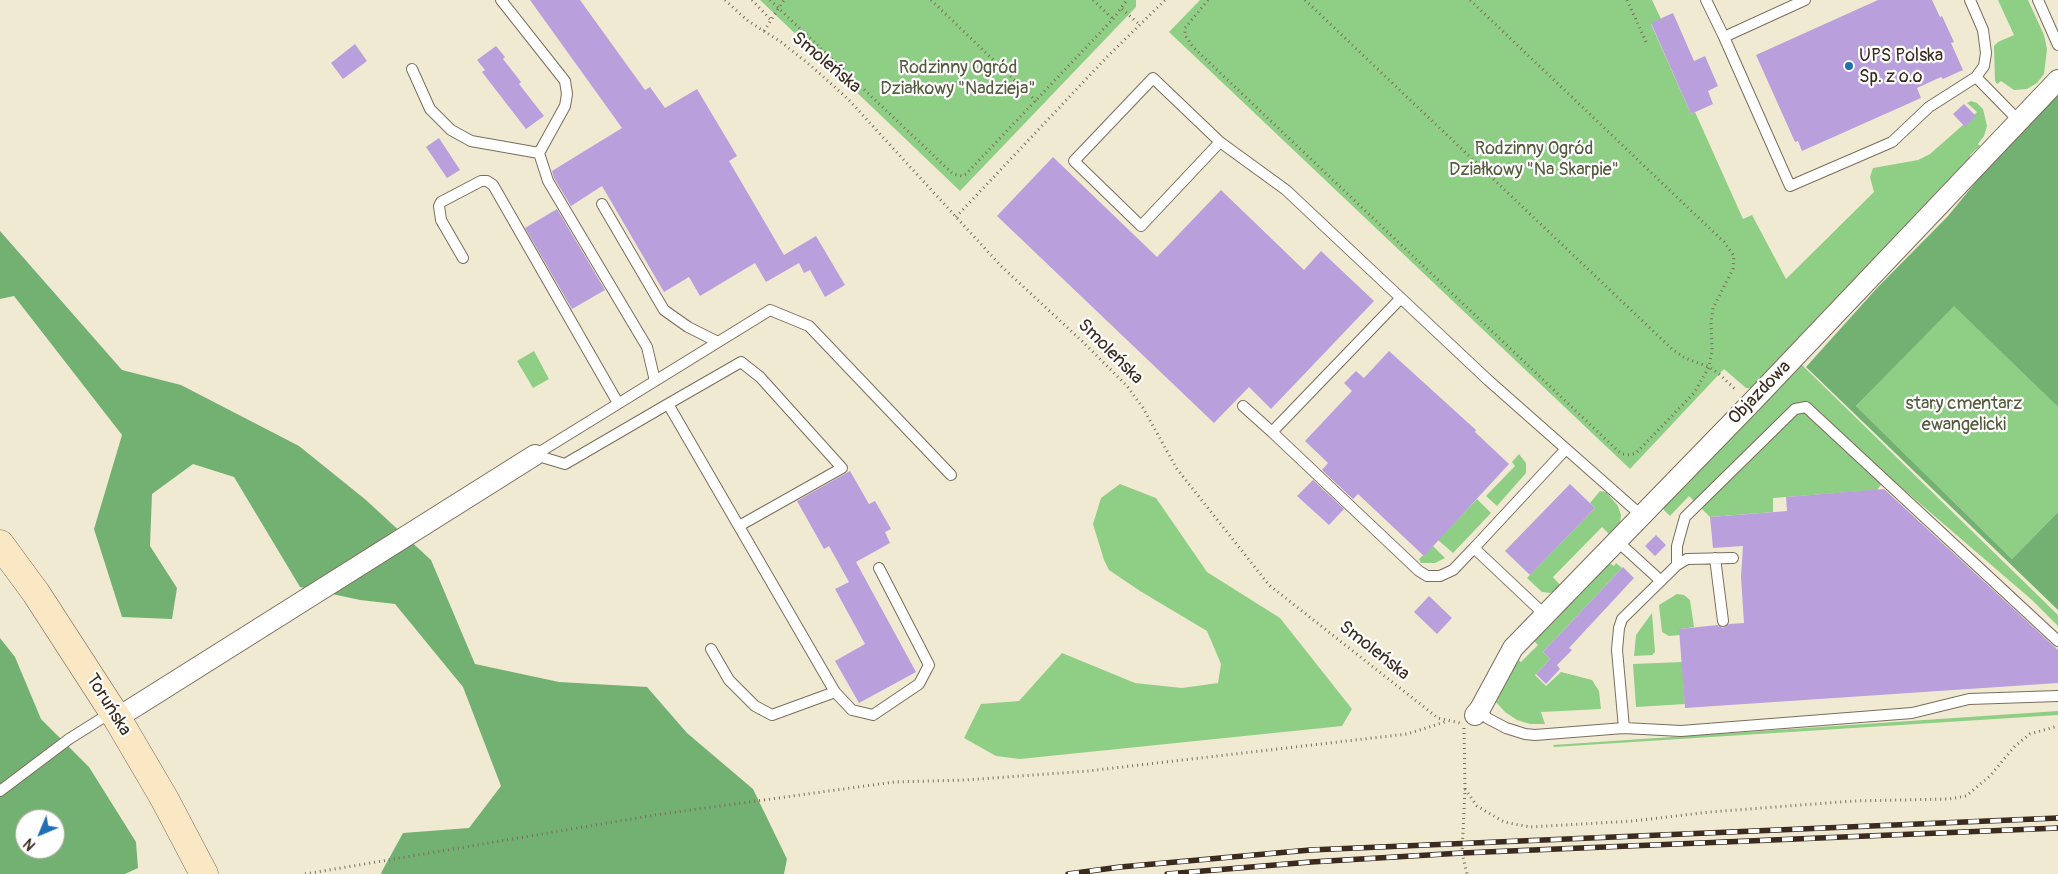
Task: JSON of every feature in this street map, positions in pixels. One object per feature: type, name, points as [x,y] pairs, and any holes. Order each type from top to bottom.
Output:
[{"type":"street","name":"Objazdowa","points":[[1473,716],[1513,648],[1751,403],[2058,80]]},
{"type":"street","points":[[115,715],[535,455]]},
{"type":"street","name":"Toruńska","points":[[0,544],[36,593],[115,715],[154,781],[204,874]]},
{"type":"lane","points":[[501,0],[565,81],[567,94],[565,106],[539,153],[548,182],[647,347],[655,381]]},
{"type":"lane","points":[[1706,0],[1790,186],[1892,142],[1929,107],[1976,77],[1984,66],[1986,53],[1983,30],[1970,0]]},
{"type":"lane","points":[[1724,37],[1805,0]]},
{"type":"lane","points":[[2038,0],[2058,45]]},
{"type":"lane","points":[[412,69],[430,109],[451,130],[471,140],[539,153]]},
{"type":"lane","points":[[1976,77],[2019,121]]},
{"type":"lane","points":[[1220,142],[1141,226],[1074,161],[1153,78],[1220,142],[1286,190],[1400,299],[1642,516]]},
{"type":"lane","points":[[463,258],[441,220],[439,206],[441,202],[481,180],[488,181],[493,185],[618,403]]},
{"type":"lane","points":[[602,204],[664,310],[688,327],[718,342]]},
{"type":"lane","points":[[1272,432],[1400,299]]},
{"type":"lane","points":[[535,455],[770,310],[810,326],[951,474]]},
{"type":"lane","points":[[535,455],[565,464],[741,362],[760,377],[842,468],[739,526]]},
{"type":"lane","points":[[668,404],[835,692],[852,710],[873,715],[920,684],[929,665],[879,568]]},
{"type":"lane","points":[[1244,406],[1426,576],[1440,576],[1453,570],[1566,449]]},
{"type":"lane","points":[[1677,565],[1677,546],[1685,516],[1795,409],[1806,407],[2058,641]]},
{"type":"lane","points":[[1617,541],[1661,581]]},
{"type":"lane","points":[[1474,548],[1545,615]]},
{"type":"lane","points":[[1715,558],[1723,621]]},
{"type":"lane","points":[[1624,728],[1617,650],[1619,628],[1622,620],[1677,565],[1687,559],[1733,558]]},
{"type":"lane","points":[[711,649],[730,680],[755,706],[772,715],[835,692]]},
{"type":"lane","points":[[1473,716],[1487,718],[1496,724],[1525,734],[1624,728],[1681,731],[1912,713],[1969,700],[2058,696]]},
{"type":"lane","points":[[0,791],[69,739],[115,715]]},
{"type":"path","name":"Smoleńska","points":[[725,0],[748,21],[810,65],[848,99],[1001,266],[1083,342],[1127,386],[1143,408],[1177,469],[1269,585],[1438,718],[1448,722],[1473,716]]},
{"type":"path","points":[[752,0],[771,20]]},
{"type":"path","points":[[770,0],[953,174],[962,176],[1113,19],[1127,0]]},
{"type":"path","points":[[764,31],[784,0]]},
{"type":"path","points":[[931,0],[1036,100]]},
{"type":"path","points":[[1093,0],[1113,19]]},
{"type":"path","points":[[956,217],[1106,58],[1165,0]]},
{"type":"path","points":[[1208,0],[1184,28],[1185,35],[1193,47],[1622,454],[1630,455],[1641,448],[1694,393],[1709,367],[1712,350],[1712,308],[1733,269],[1734,256],[1732,250],[1470,0]]},
{"type":"path","points":[[1305,0],[1672,348],[1685,358],[1709,367],[1718,373],[1751,403]]},
{"type":"path","points":[[1626,0],[1647,44]]},
{"type":"path","points":[[1122,9],[1140,25]]},
{"type":"path","points":[[1467,874],[1462,853],[1465,789],[1473,716]]},
{"type":"path","points":[[305,874],[655,815],[875,784],[1088,771],[1407,734],[1448,722]]},
{"type":"path","points":[[1465,789],[1477,806],[1504,822],[1530,827],[1633,821],[1710,812],[1853,801],[1949,798],[1966,796],[1990,776],[2015,746],[2030,734],[2058,726]]},
{"type":"green space","name":"Rodzinny Ogród Działkowy \"Nadzieja\"","points":[[760,0],[1136,0],[1136,7],[960,191]]},
{"type":"green space","name":"Rodzinny Ogród Działkowy \"Na Skarpie\"","points":[[1200,0],[1652,0],[1661,19],[1651,24],[1691,114],[1695,112],[1743,219],[1752,215],[1786,279],[1874,192],[1870,177],[1873,168],[1918,160],[1930,154],[1975,117],[1974,115],[1977,112],[1967,103],[1971,101],[1977,103],[1983,109],[1987,126],[1984,136],[1978,144],[1980,146],[1970,155],[1972,158],[1878,254],[1756,385],[1746,388],[1724,369],[1630,469],[1169,32]]},
{"type":"green space","points":[[1998,0],[2028,0],[2044,35],[2047,49],[2044,74],[2037,83],[2027,89],[2014,90],[2001,81],[1997,84],[1995,81],[1994,46],[1998,42],[2014,35]]},
{"type":"green space","points":[[2058,91],[2058,407],[1954,306],[1856,406],[2012,559],[2058,512],[2058,610],[1806,367],[1877,288],[1948,216],[2017,132]]},
{"type":"green space","points":[[0,231],[122,370],[181,385],[299,446],[366,500],[431,560],[475,664],[559,682],[647,687],[687,733],[753,789],[787,859],[784,874],[382,874],[403,833],[469,828],[501,786],[463,687],[395,604],[360,600],[300,587],[234,477],[193,464],[152,494],[150,546],[177,588],[172,619],[122,617],[94,529],[122,435],[14,296],[0,299]]},
{"type":"green space","name":"stary cmentarz ewangelicki","points":[[1954,305],[2058,407],[2058,512],[2012,559],[1856,406]]},
{"type":"green space","points":[[534,351],[549,379],[533,388],[517,361]]},
{"type":"green space","points":[[1801,364],[2058,615],[2058,626],[2032,600],[1888,476],[1877,490],[1773,498],[1773,512],[1710,517],[1689,496],[1670,516],[1664,510],[1663,507]]},
{"type":"green space","points":[[1519,454],[1526,463],[1526,473],[1497,506],[1486,496],[1515,466],[1512,462]]},
{"type":"green space","points":[[1120,484],[1156,498],[1207,572],[1280,618],[1352,709],[1342,726],[1020,759],[996,756],[964,738],[981,704],[1019,701],[1062,653],[1135,683],[1182,688],[1218,683],[1221,664],[1207,631],[1109,570],[1104,560],[1093,524],[1101,498]]},
{"type":"green space","points":[[1600,491],[1606,492],[1618,506],[1621,515],[1620,525],[1614,533],[1609,534],[1602,527],[1553,577],[1562,587],[1550,593],[1542,592],[1527,578],[1595,508],[1590,503]]},
{"type":"green space","points":[[1477,499],[1491,513],[1453,553],[1438,540]]},
{"type":"green space","points":[[1433,546],[1445,558],[1435,563],[1421,563],[1419,559]]},
{"type":"green space","points":[[1608,562],[1614,566],[1616,563],[1622,568],[1543,652],[1550,659],[1535,675],[1546,686],[1561,672],[1592,680],[1599,691],[1601,709],[1541,712],[1545,724],[1530,724],[1517,720],[1505,712],[1495,701],[1517,659],[1521,662],[1538,645],[1533,640]]},
{"type":"green space","points":[[1677,594],[1684,595],[1690,600],[1694,627],[1680,629],[1680,635],[1669,636],[1662,632],[1659,605]]},
{"type":"green space","points":[[1652,613],[1655,652],[1652,655],[1634,656],[1636,635]]},
{"type":"green space","points":[[0,638],[15,657],[41,719],[89,767],[136,842],[138,868],[125,874],[0,874]]},
{"type":"green space","points":[[1682,662],[1685,704],[1636,707],[1633,664]]},
{"type":"green space","points":[[2058,711],[2058,715],[1554,747],[1553,745]]},
{"type":"building","points":[[530,0],[580,0],[645,90],[650,87],[665,108],[697,89],[737,156],[729,161],[784,255],[816,236],[845,285],[825,297],[810,270],[804,273],[799,263],[766,282],[755,263],[700,296],[689,277],[664,292],[602,186],[571,206],[554,178],[552,171],[622,128]]},
{"type":"building","name":"UPS Polska Sp. z o.o","points":[[1878,0],[1932,0],[1954,42],[1951,43],[1963,70],[1917,88],[1921,98],[1802,151],[1798,141],[1795,142],[1756,55]]},
{"type":"building","points":[[1673,13],[1694,61],[1705,56],[1718,86],[1708,91],[1713,104],[1691,114],[1651,23]]},
{"type":"building","points":[[355,44],[367,61],[343,79],[331,63]]},
{"type":"building","points":[[496,46],[505,57],[503,59],[521,82],[519,84],[544,116],[526,129],[482,72],[485,70],[477,60]]},
{"type":"building","points":[[1964,104],[1976,116],[1965,127],[1953,114]]},
{"type":"building","points":[[439,138],[460,170],[447,178],[426,147]]},
{"type":"building","points":[[1053,157],[1157,257],[1221,190],[1304,270],[1321,251],[1374,301],[1271,409],[1249,387],[1214,423],[997,216]]},
{"type":"building","points":[[557,209],[605,290],[572,309],[525,228]]},
{"type":"building","points":[[1389,351],[1476,430],[1475,432],[1509,464],[1424,556],[1358,494],[1353,499],[1322,470],[1328,463],[1305,441],[1352,391],[1344,383],[1356,371],[1364,378]]},
{"type":"building","points":[[850,471],[869,504],[875,501],[891,529],[885,532],[890,543],[856,562],[916,672],[859,703],[835,661],[865,644],[835,589],[849,582],[829,546],[824,549],[797,501]]},
{"type":"building","points":[[1313,480],[1344,509],[1329,525],[1297,496]]},
{"type":"building","points":[[1570,484],[1595,508],[1530,575],[1505,551]]},
{"type":"building","points":[[1884,489],[2058,650],[2058,683],[1685,708],[1679,629],[1718,625],[1723,628],[1729,624],[1744,623],[1741,577],[1743,546],[1713,548],[1710,517],[1787,511],[1786,497]]},
{"type":"building","points":[[1656,535],[1666,545],[1655,556],[1645,546]]},
{"type":"building","points":[[1623,567],[1634,578],[1569,648],[1572,650],[1557,665],[1560,669],[1546,684],[1536,674],[1550,659],[1543,652]]},
{"type":"building","points":[[1429,596],[1452,618],[1437,634],[1414,612]]},
{"type":"railway","points":[[1068,874],[1120,867],[1310,850],[2058,818]]},
{"type":"railway","points":[[1167,874],[1311,862],[1462,853],[2058,828]]},
{"type":"place","name":"UPS Polska Sp. z o.o","points":[[1849,66]]}]
